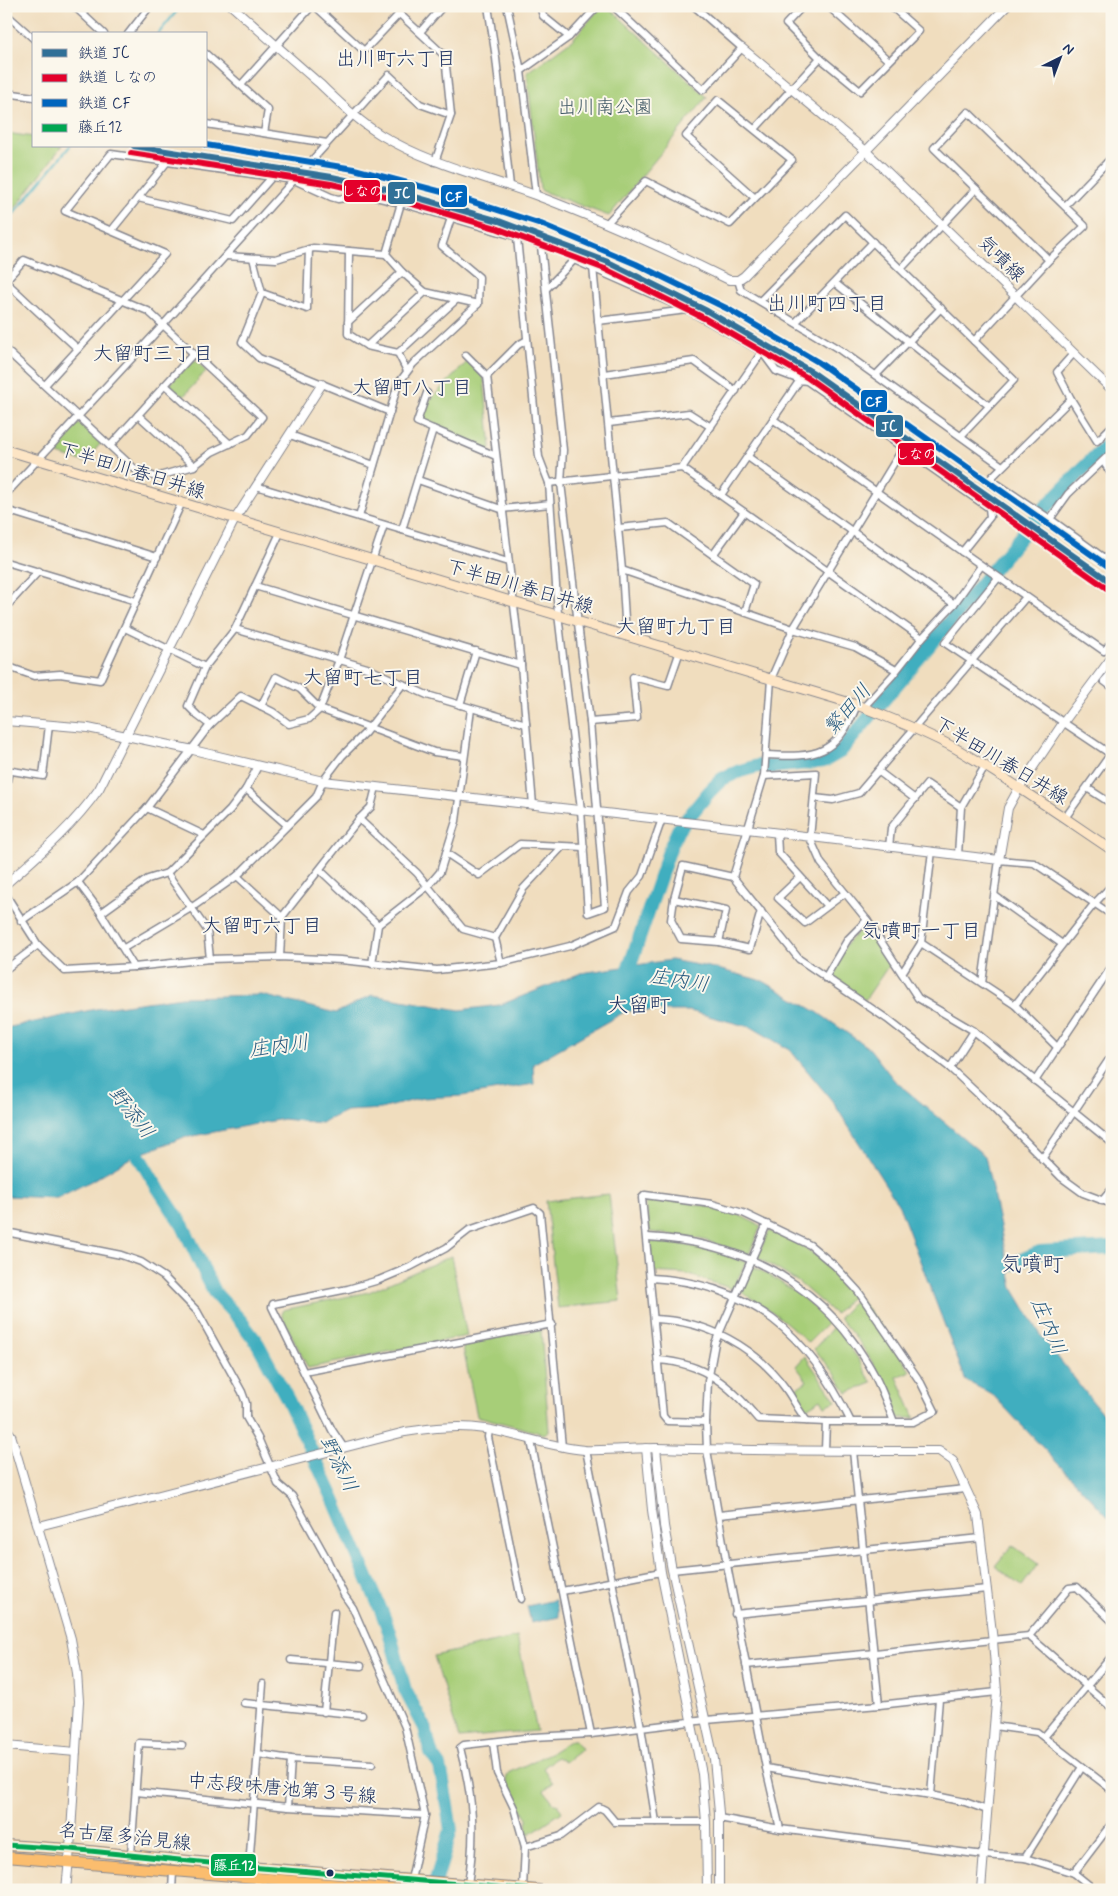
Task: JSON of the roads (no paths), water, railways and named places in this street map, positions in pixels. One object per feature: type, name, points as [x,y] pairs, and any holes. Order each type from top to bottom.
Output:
[{"type":"main road","name":"下半田川春日井線","points":[[6,450],[280,533],[558,614],[861,707],[914,728],[954,748],[985,766],[1112,850]]},
{"type":"main road","name":"名古屋多治見線","points":[[6,1845],[131,1855],[410,1885],[423,1880],[539,1890]]},
{"type":"main road","name":"名古屋多治見線","points":[[6,1857],[400,1890]]},
{"type":"street","points":[[74,6],[102,32]]},
{"type":"street","points":[[130,32],[150,6]]},
{"type":"street","points":[[232,6],[353,114],[379,134],[435,162],[536,195],[607,223],[658,245],[729,280],[738,280],[744,276],[1007,6]]},
{"type":"street","points":[[241,85],[313,6],[364,51],[400,14]]},
{"type":"street","points":[[391,6],[444,56],[451,115],[435,162]]},
{"type":"street","points":[[420,32],[443,6]]},
{"type":"street","points":[[488,6],[496,58],[510,186]]},
{"type":"street","points":[[508,6],[521,71],[536,195]]},
{"type":"street","points":[[540,6],[543,16],[569,37]]},
{"type":"street","points":[[521,71],[569,37],[598,6]]},
{"type":"street","points":[[613,6],[703,90],[742,48],[694,6]]},
{"type":"street","points":[[802,6],[786,24],[820,58],[860,91],[919,31],[892,6]]},
{"type":"street","points":[[828,6],[889,61]]},
{"type":"street","points":[[6,14],[32,37]]},
{"type":"street","name":"気噴線","points":[[742,48],[866,151],[1112,390]]},
{"type":"street","points":[[208,56],[268,110],[264,133]]},
{"type":"street","points":[[755,129],[820,58]]},
{"type":"street","points":[[6,494],[163,325],[389,76],[420,104],[451,115]]},
{"type":"street","points":[[6,93],[32,97]]},
{"type":"street","points":[[607,223],[646,181],[730,224],[792,160],[718,100],[686,136],[755,198]]},
{"type":"street","points":[[974,341],[1049,260],[1085,226],[968,112],[934,148],[1049,260]]},
{"type":"street","points":[[208,124],[327,144]]},
{"type":"street","points":[[45,385],[165,254],[65,211],[111,154],[294,180],[338,199],[367,195],[401,203],[517,238],[541,246],[563,450],[561,483],[590,722],[605,907],[588,913],[581,810],[558,614],[549,483],[540,456],[517,238]]},
{"type":"street","points":[[1065,206],[1112,157]]},
{"type":"street","points":[[112,230],[167,162]]},
{"type":"street","points":[[138,198],[233,220],[272,177]]},
{"type":"street","points":[[901,269],[976,190]]},
{"type":"street","points":[[386,254],[401,203]]},
{"type":"street","points":[[760,301],[845,215],[1014,380],[988,405],[961,436]]},
{"type":"street","points":[[359,517],[398,384],[413,364],[478,304],[479,277],[442,246],[451,218]]},
{"type":"street","points":[[796,322],[873,242]]},
{"type":"street","points":[[226,256],[276,259],[309,249],[386,254],[402,272],[425,292],[478,304]]},
{"type":"street","points":[[262,293],[307,309],[309,249]]},
{"type":"street","points":[[349,251],[348,334],[368,346],[398,352]]},
{"type":"street","points":[[253,258],[262,293],[242,342],[259,358],[390,412]]},
{"type":"street","points":[[6,350],[137,471],[156,476],[194,466],[212,452],[248,435],[262,417],[148,311],[24,260],[6,281],[78,349]]},
{"type":"street","points":[[546,290],[574,260],[687,310],[762,352],[776,371],[807,381],[989,508],[990,517],[962,552]]},
{"type":"street","points":[[593,267],[619,528],[626,635]]},
{"type":"street","points":[[348,322],[402,272]]},
{"type":"street","points":[[738,280],[741,290],[796,322],[876,375],[1002,466]]},
{"type":"street","points":[[835,283],[988,405]]},
{"type":"street","points":[[368,346],[425,292]]},
{"type":"street","points":[[398,352],[456,300]]},
{"type":"street","points":[[876,375],[940,308]]},
{"type":"street","points":[[598,321],[687,310]]},
{"type":"street","points":[[487,376],[518,345],[527,340]]},
{"type":"street","points":[[398,352],[408,371]]},
{"type":"street","points":[[682,468],[762,352]]},
{"type":"street","points":[[1074,353],[1057,372],[1071,399],[1097,441],[1112,426]]},
{"type":"street","points":[[110,446],[193,354]]},
{"type":"street","points":[[466,355],[487,376],[501,509],[521,665],[533,805]]},
{"type":"street","points":[[604,374],[694,361],[736,391]]},
{"type":"street","points":[[720,495],[800,380]]},
{"type":"street","points":[[6,884],[63,834],[85,809],[99,789],[235,519],[322,384]]},
{"type":"street","points":[[165,385],[230,444]]},
{"type":"street","points":[[427,393],[417,422],[496,456]]},
{"type":"street","points":[[1071,399],[990,479],[1112,564]]},
{"type":"street","points":[[609,423],[688,413],[711,427]]},
{"type":"street","points":[[138,415],[194,466]]},
{"type":"street","points":[[774,420],[1104,651],[1112,642]]},
{"type":"street","points":[[402,530],[433,429]]},
{"type":"street","points":[[290,435],[374,465]]},
{"type":"street","points":[[733,877],[764,776],[771,679],[794,629],[903,448]]},
{"type":"street","points":[[1050,519],[1068,494],[1112,452]]},
{"type":"street","points":[[748,457],[954,604]]},
{"type":"street","points":[[1102,461],[1112,475]]},
{"type":"street","points":[[549,483],[682,468],[922,638]]},
{"type":"street","points":[[418,480],[501,509],[550,504]]},
{"type":"street","points":[[256,486],[508,562]]},
{"type":"street","points":[[6,666],[34,676],[60,674],[100,680],[182,502]]},
{"type":"street","points":[[6,510],[157,556]]},
{"type":"street","points":[[713,555],[744,512]]},
{"type":"street","points":[[619,528],[668,523],[754,584],[745,612]]},
{"type":"street","points":[[21,921],[78,882],[147,808],[210,725],[241,696],[274,712],[288,724],[309,719],[320,709],[339,660],[384,525]]},
{"type":"street","points":[[210,725],[188,706],[205,668],[235,629],[280,533]]},
{"type":"street","points":[[6,562],[136,601]]},
{"type":"street","points":[[766,755],[793,757],[819,753],[834,744],[861,707],[893,675],[922,638],[954,604],[982,566]]},
{"type":"street","points":[[622,570],[794,629],[855,647],[896,670]]},
{"type":"street","points":[[6,607],[39,571]]},
{"type":"street","points":[[998,578],[945,643],[1063,723],[1111,753],[1065,818]]},
{"type":"street","points":[[255,586],[521,665]]},
{"type":"street","points":[[814,798],[833,800],[859,793],[1026,597]]},
{"type":"street","points":[[125,628],[205,668]]},
{"type":"street","points":[[235,629],[367,668],[427,695],[526,724]]},
{"type":"street","points":[[460,705],[476,651]]},
{"type":"street","points":[[590,722],[637,718],[633,677],[668,686],[680,652]]},
{"type":"street","points":[[982,983],[1008,808],[1019,788],[1063,723],[1112,657]]},
{"type":"street","points":[[1112,672],[1104,681],[1112,687]]},
{"type":"street","points":[[261,706],[276,677],[300,689],[320,709],[434,752],[464,756]]},
{"type":"street","points":[[124,948],[191,908],[237,876],[316,797],[324,781],[342,756],[369,728],[403,684]]},
{"type":"street","points":[[372,964],[378,925],[428,886],[440,872],[456,821],[471,708]]},
{"type":"street","points":[[6,721],[88,728],[324,781],[1034,863],[1112,915]]},
{"type":"street","points":[[6,786],[8,770],[43,776],[49,725]]},
{"type":"street","points":[[101,913],[148,880],[168,873],[230,810],[246,789],[258,766]]},
{"type":"street","points":[[958,855],[960,807],[985,766]]},
{"type":"street","points":[[878,771],[915,799]]},
{"type":"street","points":[[764,776],[816,773],[810,838],[821,863],[867,920],[918,998],[974,1031],[1112,1143]]},
{"type":"street","points":[[889,847],[891,828],[927,784],[960,807]]},
{"type":"street","points":[[280,957],[282,917],[359,819],[371,807],[376,788]]},
{"type":"street","points":[[1087,788],[1112,804]]},
{"type":"street","points":[[246,789],[287,825]]},
{"type":"street","points":[[147,808],[204,835]]},
{"type":"street","points":[[359,819],[417,873],[463,929],[495,938]]},
{"type":"street","points":[[6,896],[38,945],[65,971],[134,967],[210,959],[280,957],[341,960],[437,970],[501,963],[570,946],[616,926],[630,892],[642,876],[662,819]]},
{"type":"street","points":[[777,833],[778,852],[827,906]]},
{"type":"street","points":[[446,853],[479,875],[520,844],[584,847]]},
{"type":"street","points":[[501,963],[495,938],[523,889],[562,847]]},
{"type":"street","points":[[902,973],[921,943],[932,851]]},
{"type":"street","points":[[761,911],[750,949],[719,942],[682,939],[671,920],[674,899],[683,866],[733,877],[761,911],[799,959],[887,1019],[950,1068],[993,1108],[1061,1177],[1083,1193],[1112,1204]]},
{"type":"street","points":[[320,870],[378,925]]},
{"type":"street","points":[[168,873],[207,930],[210,959]]},
{"type":"street","points":[[237,876],[282,917]]},
{"type":"street","points":[[800,877],[778,898],[805,923],[845,893]]},
{"type":"street","points":[[78,882],[101,913],[134,967]]},
{"type":"street","points":[[1015,1005],[1094,904],[1112,885]]},
{"type":"street","points":[[995,896],[1062,944]]},
{"type":"street","points":[[674,899],[726,910],[719,942]]},
{"type":"street","points":[[825,978],[848,939],[867,920]]},
{"type":"street","points":[[921,943],[1015,1005],[1057,1047]]},
{"type":"street","points":[[6,969],[38,945]]},
{"type":"street","points":[[1035,1081],[1110,974],[1112,966]]},
{"type":"street","points":[[950,1068],[974,1031]]},
{"type":"street","points":[[1042,1159],[1112,1055]]},
{"type":"street","points":[[1105,1066],[1112,1071]]},
{"type":"street","points":[[1102,1201],[1112,1189]]},
{"type":"street","points":[[658,1360],[683,1364],[720,1380],[738,1395],[758,1419],[826,1422],[913,1422],[935,1411],[921,1383],[858,1291],[835,1266],[810,1245],[743,1213],[712,1204],[645,1195],[642,1198],[647,1237],[658,1360],[664,1420],[706,1422]]},
{"type":"street","points":[[344,1448],[332,1430],[272,1307],[273,1304],[348,1289],[379,1280],[410,1267],[446,1248],[470,1230],[534,1208],[540,1213],[552,1324],[562,1447]]},
{"type":"street","points":[[766,1224],[714,1349],[706,1422],[707,1450],[726,1565],[755,1717],[780,1829]]},
{"type":"street","points":[[6,1232],[121,1255],[141,1262],[169,1282],[197,1311],[202,1319],[242,1392],[246,1403],[246,1417],[258,1438],[278,1484],[292,1496],[353,1608],[405,1728],[425,1815],[410,1885]]},
{"type":"street","points":[[647,1237],[686,1240],[714,1246],[750,1259],[783,1276],[807,1293],[840,1326],[868,1363],[883,1392],[894,1422]]},
{"type":"street","points":[[651,1278],[675,1279],[701,1285],[736,1297],[772,1318],[808,1352],[838,1394],[851,1422]]},
{"type":"street","points":[[655,1319],[672,1319],[694,1324],[738,1344],[771,1370],[807,1421]]},
{"type":"street","points":[[304,1372],[552,1324]]},
{"type":"street","points":[[825,1450],[826,1422]]},
{"type":"street","points":[[39,1526],[405,1432],[442,1427],[463,1426],[562,1447],[586,1450],[656,1448],[939,1451],[953,1461],[978,1515],[993,1641],[997,1692],[981,1890]]},
{"type":"street","points":[[6,1428],[10,1435],[39,1526],[71,1639],[77,1673],[79,1701],[66,1890]]},
{"type":"street","points":[[488,1430],[521,1599]]},
{"type":"street","points":[[531,1440],[591,1734]]},
{"type":"street","points":[[646,1448],[661,1572],[702,1774],[706,1822],[707,1890]]},
{"type":"street","points":[[656,1448],[664,1526],[672,1570],[714,1760],[719,1818],[718,1890]]},
{"type":"street","points":[[586,1450],[641,1727],[656,1822]]},
{"type":"street","points":[[854,1451],[879,1705]]},
{"type":"street","points":[[719,1515],[965,1489]]},
{"type":"street","points":[[672,1570],[981,1538]]},
{"type":"street","points":[[562,1591],[661,1572]]},
{"type":"street","points":[[746,1665],[1029,1636],[1070,1588],[1074,1587],[1077,1587],[1112,1621]]},
{"type":"street","points":[[735,1614],[987,1589]]},
{"type":"street","points":[[324,1712],[334,1612]]},
{"type":"street","points":[[1029,1636],[1112,1708]]},
{"type":"street","points":[[1044,1737],[1112,1656]]},
{"type":"street","points":[[291,1660],[361,1666]]},
{"type":"street","points":[[249,1867],[263,1684]]},
{"type":"street","points":[[468,1884],[472,1860],[474,1823],[468,1777],[460,1748],[464,1745],[533,1737],[591,1734],[706,1720],[755,1717],[997,1692]]},
{"type":"street","points":[[931,1795],[939,1699]]},
{"type":"street","points":[[244,1703],[362,1715]]},
{"type":"street","points":[[994,1726],[1038,1732],[1112,1790]]},
{"type":"street","points":[[493,1742],[496,1773],[514,1808],[525,1847],[523,1888]]},
{"type":"street","points":[[131,1855],[139,1743],[182,1745]]},
{"type":"street","points":[[6,1746],[76,1752]]},
{"type":"street","points":[[258,1754],[291,1759],[372,1764]]},
{"type":"street","points":[[288,1807],[291,1759]]},
{"type":"street","points":[[1025,1858],[1082,1767]]},
{"type":"street","points":[[766,1768],[931,1795],[965,1802],[987,1810]]},
{"type":"street","name":"中志段味唐池第３号線","points":[[136,1792],[288,1807],[425,1815]]},
{"type":"street","points":[[525,1847],[561,1836],[599,1807],[606,1810],[615,1822],[706,1822]]},
{"type":"street","points":[[719,1818],[780,1829],[984,1855],[1025,1858],[1074,1872],[1095,1890]]},
{"type":"street","points":[[1074,1872],[1112,1823]]},
{"type":"street","points":[[172,1890],[173,1872]]},
{"type":"street","points":[[257,1877],[258,1890]]},
{"type":"water","name":"庄内川","points":[[671,960],[714,968],[763,981],[817,1012],[870,1049],[894,1080],[985,1156],[1013,1288],[1042,1337],[1112,1426],[1112,1521],[992,1394],[966,1381],[899,1206],[833,1102],[790,1050],[753,1028],[690,1011],[626,1011],[533,1064],[534,1084],[462,1096],[422,1098],[381,1109],[346,1111],[321,1123],[283,1119],[182,1138],[132,1157],[57,1198],[6,1196],[6,1028],[96,1009],[182,997],[262,995],[336,1013],[372,995],[460,1010],[500,1005],[581,973]]},
{"type":"water","points":[[555,1600],[559,1617],[531,1623],[527,1606]]},
{"type":"waterway","points":[[160,32],[181,6]]},
{"type":"waterway","points":[[6,223],[68,148]]},
{"type":"waterway","name":"繁田川","points":[[622,982],[631,962],[678,830],[709,792],[722,779],[740,771],[758,766],[771,767],[824,761],[840,752],[1043,510],[1112,439]]},
{"type":"waterway","name":"野添川","points":[[128,1138],[183,1226],[214,1292],[240,1320],[258,1344],[288,1400],[334,1500],[383,1615],[405,1690],[425,1728],[431,1753],[440,1766],[444,1787],[451,1830],[433,1890]]},
{"type":"waterway","points":[[1000,1269],[1040,1252],[1112,1248]]},
{"type":"rail line","name":"CF","points":[[208,145],[354,169],[442,192],[541,224],[636,264],[728,309],[818,362],[1112,569]]},
{"type":"rail line","name":"JC","points":[[147,148],[332,177],[387,189],[499,221],[608,262],[707,311],[812,372],[1112,583]]},
{"type":"rail line","name":"しなの","points":[[131,153],[331,184],[385,196],[496,228],[605,269],[704,318],[808,378],[1108,589]]},
{"type":"district","name":"出川町六丁目","points":[[396,59]]},
{"type":"district","name":"出川町四丁目","points":[[827,304]]},
{"type":"district","name":"大留町三丁目","points":[[153,354]]},
{"type":"district","name":"大留町八丁目","points":[[412,388]]},
{"type":"district","name":"大留町九丁目","points":[[676,627]]},
{"type":"district","name":"大留町七丁目","points":[[363,678]]},
{"type":"district","name":"大留町六丁目","points":[[262,926]]},
{"type":"district","name":"気噴町一丁目","points":[[921,931]]},
{"type":"district","name":"大留町","points":[[639,1006]]},
{"type":"district","name":"気噴町","points":[[1032,1265]]},
{"type":"park label","name":"出川南公園","points":[[605,107]]}]
